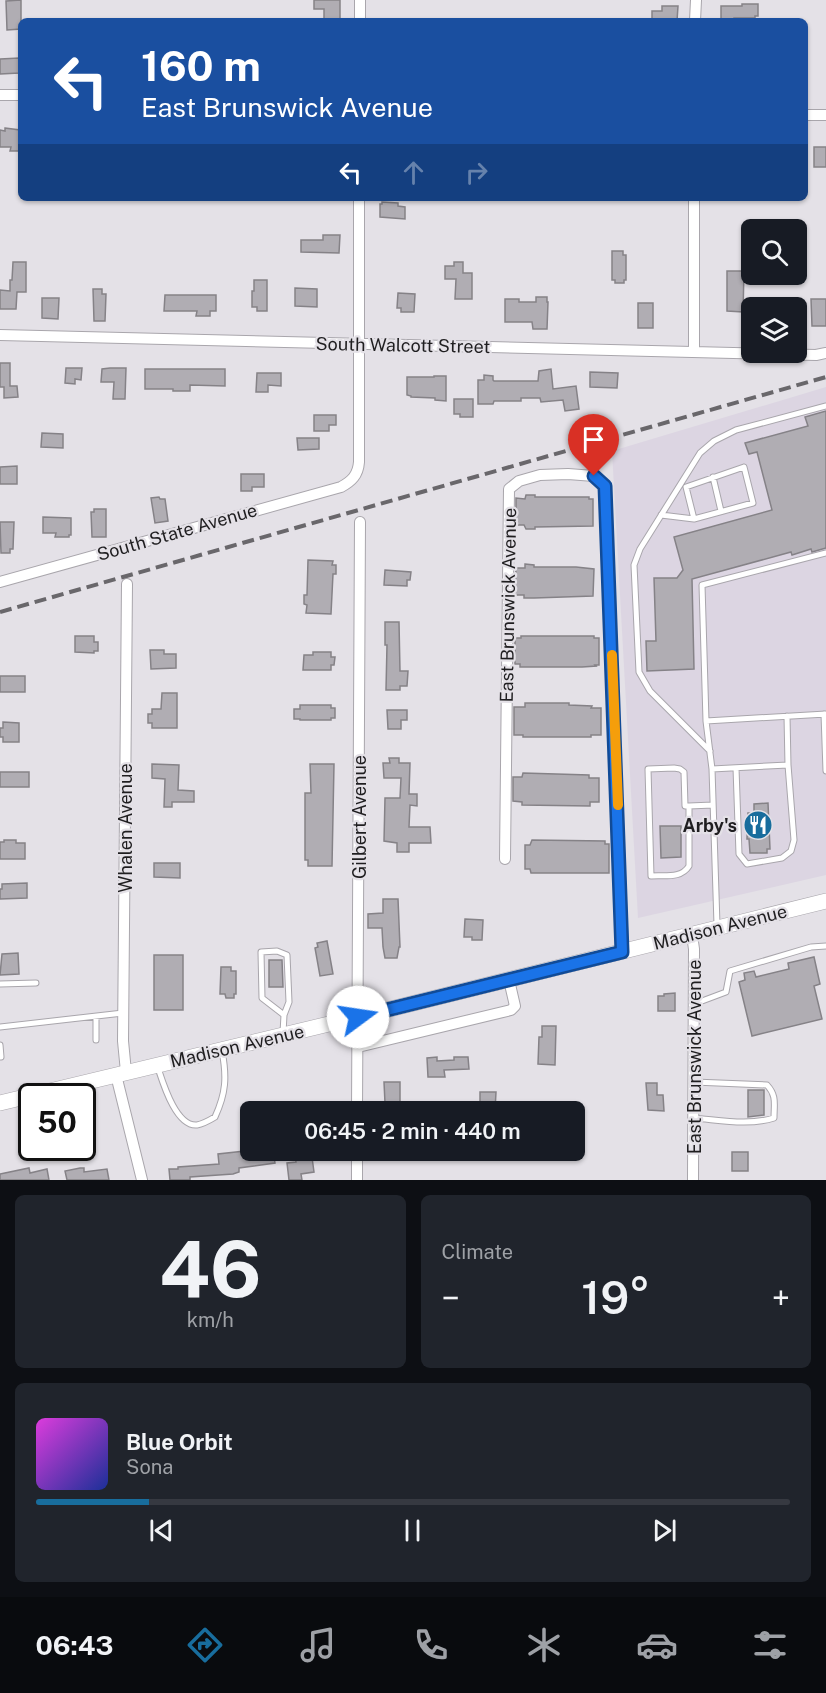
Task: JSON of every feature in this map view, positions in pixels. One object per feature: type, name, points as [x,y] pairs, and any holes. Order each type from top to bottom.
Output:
[{"type":"main road","name":"Madison Avenue","points":[[0,1102],[358,1017],[826,901]]},
{"type":"street","points":[[360,0],[360,18]]},
{"type":"street","points":[[696,0],[696,18]]},
{"type":"street","points":[[0,95],[18,95]]},
{"type":"street","points":[[808,115],[826,115]]},
{"type":"street","points":[[358,344],[359,201]]},
{"type":"street","points":[[693,352],[694,201]]},
{"type":"street","name":"South Walcott Street","points":[[0,335],[816,356],[826,353]]},
{"type":"street","name":"South State Avenue","points":[[0,582],[341,487],[353,479],[359,468],[358,344]]},
{"type":"street","name":"East Brunswick Avenue","points":[[505,859],[509,489],[519,481],[540,475],[594,476],[605,486],[622,952]]},
{"type":"street","name":"Gilbert Avenue","points":[[357,1101],[360,522]]},
{"type":"street","name":"Whalen Avenue","points":[[127,584],[121,1073],[142,1180]]},
{"type":"street","name":"East Brunswick Avenue","points":[[692,935],[694,949],[693,1180]]},
{"type":"street","points":[[358,1047],[512,1010],[515,1006],[509,980]]},
{"type":"street","points":[[357,1161],[357,1180]]},
{"type":"lane","points":[[710,751],[650,691],[639,672],[634,564],[640,549],[700,453],[714,441],[736,430],[826,406]]},
{"type":"lane","points":[[661,515],[694,519],[753,503],[744,467],[679,488]]},
{"type":"lane","points":[[713,477],[721,512]]},
{"type":"lane","points":[[686,487],[694,519]]},
{"type":"lane","points":[[717,928],[712,768],[706,720],[702,585],[826,553]]},
{"type":"lane","points":[[706,720],[825,714],[826,771]]},
{"type":"lane","points":[[736,768],[740,854],[747,864],[782,858],[791,851],[794,840],[787,716]]},
{"type":"lane","points":[[712,768],[788,765]]},
{"type":"lane","points":[[689,806],[689,866],[685,873],[679,875],[651,876],[648,770],[680,769],[684,772],[685,806],[713,805]]},
{"type":"lane","points":[[694,1004],[726,992],[730,971],[811,947],[826,946]]},
{"type":"lane","points":[[283,1035],[284,1015],[289,1002],[287,955],[277,951],[261,952],[262,998],[284,1015]]},
{"type":"lane","points":[[0,984],[36,983]]},
{"type":"lane","points":[[0,1027],[123,1013]]},
{"type":"lane","points":[[96,1017],[96,1040]]},
{"type":"lane","points":[[0,1045],[1,1057]]},
{"type":"lane","points":[[157,1065],[166,1094],[177,1112],[187,1123],[196,1125],[215,1117],[222,1102],[226,1072],[221,1049]]},
{"type":"lane","points":[[693,1118],[745,1123],[761,1122],[774,1118],[775,1098],[773,1091],[767,1085],[694,1082]]},
{"type":"shaded area","points":[[826,387],[826,875],[638,918],[612,451]]},
{"type":"building","points":[[21,0],[21,18],[18,18],[18,29],[7,30],[6,1]]},
{"type":"building","points":[[314,0],[340,0],[340,18],[324,18],[324,9],[314,9]]},
{"type":"building","points":[[742,4],[758,4],[758,16],[755,18],[721,18],[721,6],[742,6]]},
{"type":"building","points":[[662,6],[678,6],[677,18],[652,18],[652,11],[662,11]]},
{"type":"building","points":[[18,58],[18,73],[0,74],[0,59]]},
{"type":"building","points":[[5,128],[18,130],[18,151],[10,151],[11,147],[0,147],[0,130],[5,131]]},
{"type":"building","points":[[814,147],[826,147],[826,167],[814,167]]},
{"type":"building","points":[[382,202],[398,203],[398,206],[405,207],[405,219],[380,217]]},
{"type":"building","points":[[323,235],[340,235],[339,253],[301,252],[301,240],[323,240]]},
{"type":"building","points":[[612,251],[623,251],[623,255],[626,255],[624,283],[615,283],[615,280],[612,280]]},
{"type":"building","points":[[13,262],[26,262],[26,292],[17,292],[16,309],[0,309],[0,290],[10,291]]},
{"type":"building","points":[[454,262],[463,262],[463,273],[472,273],[472,299],[455,299],[456,279],[445,279],[445,266],[454,266]]},
{"type":"building","points":[[727,271],[741,271],[741,285],[744,285],[741,312],[727,311]]},
{"type":"building","points":[[254,280],[267,280],[267,311],[257,311],[257,307],[252,307]]},
{"type":"building","points":[[295,288],[317,289],[317,307],[295,306]]},
{"type":"building","points":[[93,289],[102,289],[102,294],[106,294],[105,321],[94,321]]},
{"type":"building","points":[[398,293],[415,294],[414,312],[401,312],[401,308],[397,308]]},
{"type":"building","points":[[165,295],[216,295],[216,311],[210,311],[210,316],[196,316],[197,311],[164,311]]},
{"type":"building","points":[[536,297],[547,297],[547,329],[533,329],[532,322],[505,322],[505,299],[536,302]]},
{"type":"building","points":[[42,298],[59,298],[58,319],[42,318]]},
{"type":"building","points":[[811,299],[826,299],[826,326],[812,326]]},
{"type":"building","points":[[638,303],[653,303],[653,328],[638,328]]},
{"type":"building","points":[[0,363],[10,363],[10,386],[17,386],[18,397],[4,398],[4,387],[0,387]]},
{"type":"building","points":[[66,368],[82,368],[81,380],[75,379],[75,384],[65,383]]},
{"type":"building","points":[[126,368],[125,399],[113,399],[114,382],[101,382],[102,369]]},
{"type":"building","points":[[145,369],[225,369],[225,386],[190,385],[190,391],[145,389]]},
{"type":"building","points":[[551,369],[553,389],[576,386],[579,409],[565,411],[563,400],[541,402],[540,398],[521,398],[521,401],[494,401],[493,404],[478,404],[478,380],[484,380],[484,375],[493,376],[494,381],[538,381],[539,371]]},
{"type":"building","points":[[590,372],[618,373],[617,388],[590,387]]},
{"type":"building","points":[[257,373],[281,373],[281,386],[268,385],[268,392],[256,392]]},
{"type":"building","points":[[446,376],[446,401],[407,395],[407,377]]},
{"type":"building","points":[[454,399],[473,399],[473,417],[460,417],[460,414],[454,414]]},
{"type":"building","points":[[826,411],[826,548],[812,552],[811,549],[792,555],[791,552],[692,579],[694,669],[647,671],[646,641],[656,641],[654,578],[677,578],[683,570],[674,537],[772,510],[757,452],[749,454],[745,443],[808,426],[805,417]]},
{"type":"building","points":[[314,415],[336,415],[336,425],[329,425],[329,431],[314,431]]},
{"type":"building","points":[[42,433],[63,434],[63,448],[41,447]]},
{"type":"building","points":[[297,438],[319,438],[319,449],[298,450]]},
{"type":"building","points":[[17,466],[17,484],[0,484],[0,467]]},
{"type":"building","points":[[241,474],[264,474],[264,487],[252,487],[252,491],[241,491]]},
{"type":"building","points":[[526,495],[589,497],[593,499],[593,526],[526,529],[524,525],[516,525],[516,498],[525,499]]},
{"type":"building","points":[[151,498],[165,499],[168,521],[155,523]]},
{"type":"building","points":[[94,509],[106,509],[106,537],[92,537],[91,512],[94,512]]},
{"type":"building","points":[[43,517],[71,518],[71,535],[55,537],[56,533],[43,533]]},
{"type":"building","points":[[0,522],[14,522],[13,549],[10,549],[10,553],[1,553]]},
{"type":"building","points":[[308,560],[333,561],[332,565],[336,565],[336,574],[333,574],[331,614],[306,613],[307,605],[304,604],[304,595],[307,595]]},
{"type":"building","points":[[525,564],[534,565],[534,567],[594,569],[593,596],[524,598],[524,595],[515,595],[516,568],[525,568]]},
{"type":"building","points":[[385,570],[411,572],[407,586],[384,585]]},
{"type":"building","points":[[385,622],[399,622],[400,671],[408,671],[407,686],[400,686],[400,690],[386,690]]},
{"type":"building","points":[[75,636],[94,636],[94,642],[98,642],[98,651],[94,653],[75,652]]},
{"type":"building","points":[[521,636],[594,636],[594,638],[599,638],[599,665],[520,667],[520,664],[515,664],[515,638],[521,638]]},
{"type":"building","points":[[150,650],[164,650],[164,654],[176,654],[176,668],[151,669]]},
{"type":"building","points":[[313,652],[331,652],[331,657],[335,657],[331,670],[303,670],[304,655],[313,655]]},
{"type":"building","points":[[0,676],[25,676],[25,692],[0,692]]},
{"type":"building","points":[[162,693],[177,693],[177,728],[152,728],[152,723],[148,723],[148,714],[152,714],[152,709],[161,709]]},
{"type":"building","points":[[525,703],[569,703],[569,705],[601,708],[601,735],[523,737],[523,735],[514,735],[514,707],[525,707]]},
{"type":"building","points":[[300,705],[331,705],[331,708],[335,708],[335,718],[331,720],[294,719],[294,709],[300,709]]},
{"type":"building","points":[[387,710],[407,710],[407,720],[401,720],[401,729],[388,729]]},
{"type":"building","points":[[3,722],[19,723],[19,742],[3,742],[3,737],[0,737],[0,728],[3,728]]},
{"type":"building","points":[[389,758],[399,758],[399,763],[410,763],[409,794],[417,794],[417,806],[410,805],[409,827],[430,827],[431,843],[409,843],[409,852],[397,852],[397,843],[384,841],[385,798],[400,798],[401,778],[384,778],[383,763],[390,763]]},
{"type":"building","points":[[152,764],[179,765],[178,790],[194,791],[194,802],[172,802],[172,807],[164,807],[165,779],[152,778]]},
{"type":"building","points":[[310,764],[334,764],[332,866],[308,866],[308,860],[305,860],[305,793],[311,793]]},
{"type":"building","points":[[0,772],[29,772],[29,787],[0,787]]},
{"type":"building","points":[[523,773],[589,775],[589,778],[599,778],[599,802],[590,802],[590,806],[522,805],[522,802],[513,801],[513,777],[522,777]]},
{"type":"building","points":[[768,803],[770,849],[767,849],[767,853],[750,853],[749,839],[747,839],[748,813],[754,813],[754,804]]},
{"type":"building","points":[[660,826],[681,826],[681,857],[661,858]]},
{"type":"building","points":[[4,840],[25,843],[25,859],[0,859],[0,842]]},
{"type":"building","points":[[532,840],[605,841],[605,844],[609,844],[609,873],[531,873],[530,869],[525,869],[525,845],[530,845]]},
{"type":"building","points":[[154,863],[180,863],[180,878],[154,877]]},
{"type":"building","points":[[27,883],[27,898],[0,899],[2,884]]},
{"type":"building","points":[[383,899],[398,899],[400,947],[397,958],[385,958],[382,928],[368,928],[368,914],[383,913]]},
{"type":"building","points":[[465,919],[483,920],[482,940],[464,937]]},
{"type":"building","points":[[327,941],[333,974],[320,976],[315,948],[318,947],[317,943]]},
{"type":"building","points":[[18,953],[19,974],[0,975],[2,954]]},
{"type":"building","points":[[154,955],[183,955],[183,1010],[154,1010]]},
{"type":"building","points":[[814,957],[820,984],[814,986],[822,1019],[752,1036],[739,982],[745,980],[744,973],[754,971],[756,977],[789,969],[788,963]]},
{"type":"building","points":[[269,960],[282,960],[283,987],[269,987]]},
{"type":"building","points":[[221,967],[231,967],[231,971],[236,971],[234,998],[226,998],[225,994],[220,994]]},
{"type":"building","points":[[675,993],[675,1011],[658,1011],[658,996]]},
{"type":"building","points":[[542,1026],[556,1026],[555,1065],[538,1064],[539,1037],[542,1037]]},
{"type":"building","points":[[437,1057],[437,1061],[468,1057],[469,1069],[444,1070],[445,1077],[428,1077],[427,1058]]},
{"type":"building","points":[[384,1082],[400,1082],[400,1101],[385,1101]]},
{"type":"building","points":[[646,1083],[657,1083],[657,1095],[663,1095],[664,1111],[648,1110]]},
{"type":"building","points":[[748,1090],[764,1090],[764,1115],[748,1117]]},
{"type":"building","points":[[480,1092],[496,1092],[496,1101],[480,1101]]},
{"type":"building","points":[[240,1152],[240,1161],[275,1161],[275,1163],[239,1168],[239,1172],[233,1174],[190,1177],[190,1180],[170,1180],[169,1169],[219,1164],[218,1154]]},
{"type":"building","points":[[732,1152],[748,1152],[748,1171],[732,1171]]},
{"type":"building","points":[[312,1161],[314,1172],[301,1174],[302,1180],[289,1180],[287,1163]]},
{"type":"building","points":[[29,1168],[30,1173],[47,1169],[49,1180],[0,1180],[0,1174]]},
{"type":"building","points":[[84,1168],[84,1172],[107,1169],[109,1180],[67,1180],[65,1171]]},
{"type":"railway","points":[[0,612],[826,377]]},
{"type":"slow traffic","points":[[612,655],[618,805]]},
{"type":"place","name":"Arby's","points":[[758,825]]},
{"type":"route","points":[[358,1017],[622,952],[605,486],[594,476]]}]
